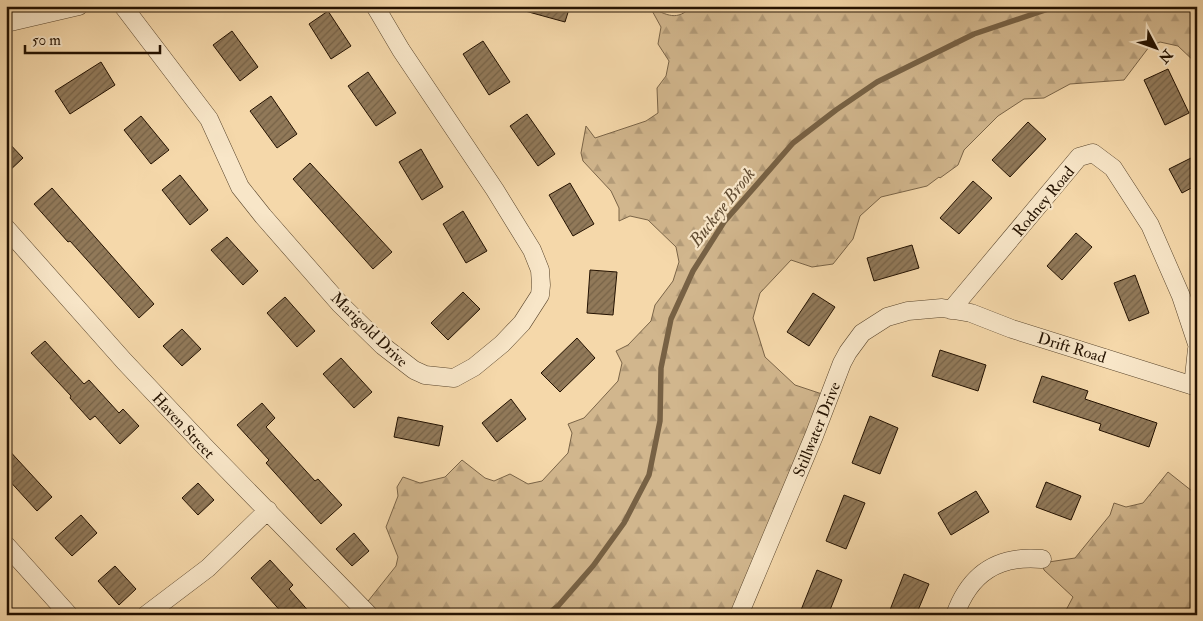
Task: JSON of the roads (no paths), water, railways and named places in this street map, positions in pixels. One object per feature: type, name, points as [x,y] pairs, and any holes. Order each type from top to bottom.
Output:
[{"type":"street","points":[[6,23],[58,9],[79,6]]},
{"type":"street","name":"Marigold Drive","points":[[123,6],[209,119],[240,187],[340,304],[383,346],[414,370],[425,375],[454,378],[474,367],[502,344],[530,314],[540,295],[540,270],[532,250],[495,190],[401,50],[375,6]]},
{"type":"street","name":"Rodney Road","points":[[951,310],[1079,158],[1093,153],[1113,168],[1150,225],[1181,296],[1197,344]]},
{"type":"street","name":"Haven Street","points":[[6,228],[124,361],[369,615]]},
{"type":"street","name":"Stillwater Drive","points":[[739,615],[814,436],[842,363],[851,347],[862,332],[887,317],[908,311],[931,308],[951,310]]},
{"type":"street","name":"Drift Road","points":[[951,310],[971,313],[1012,329],[1195,386]]},
{"type":"street","points":[[1195,386],[1197,349]]},
{"type":"street","points":[[146,615],[208,568],[268,510]]},
{"type":"street","points":[[6,544],[70,615]]},
{"type":"street","points":[[955,615],[959,604],[976,579],[996,564],[1013,559],[1042,559]]},
{"type":"waterway","name":"Buckeye Brook","points":[[547,615],[558,606],[593,566],[624,523],[649,475],[660,421],[661,368],[671,319],[693,271],[724,222],[793,143],[877,82],[974,34],[1057,6]]}]
